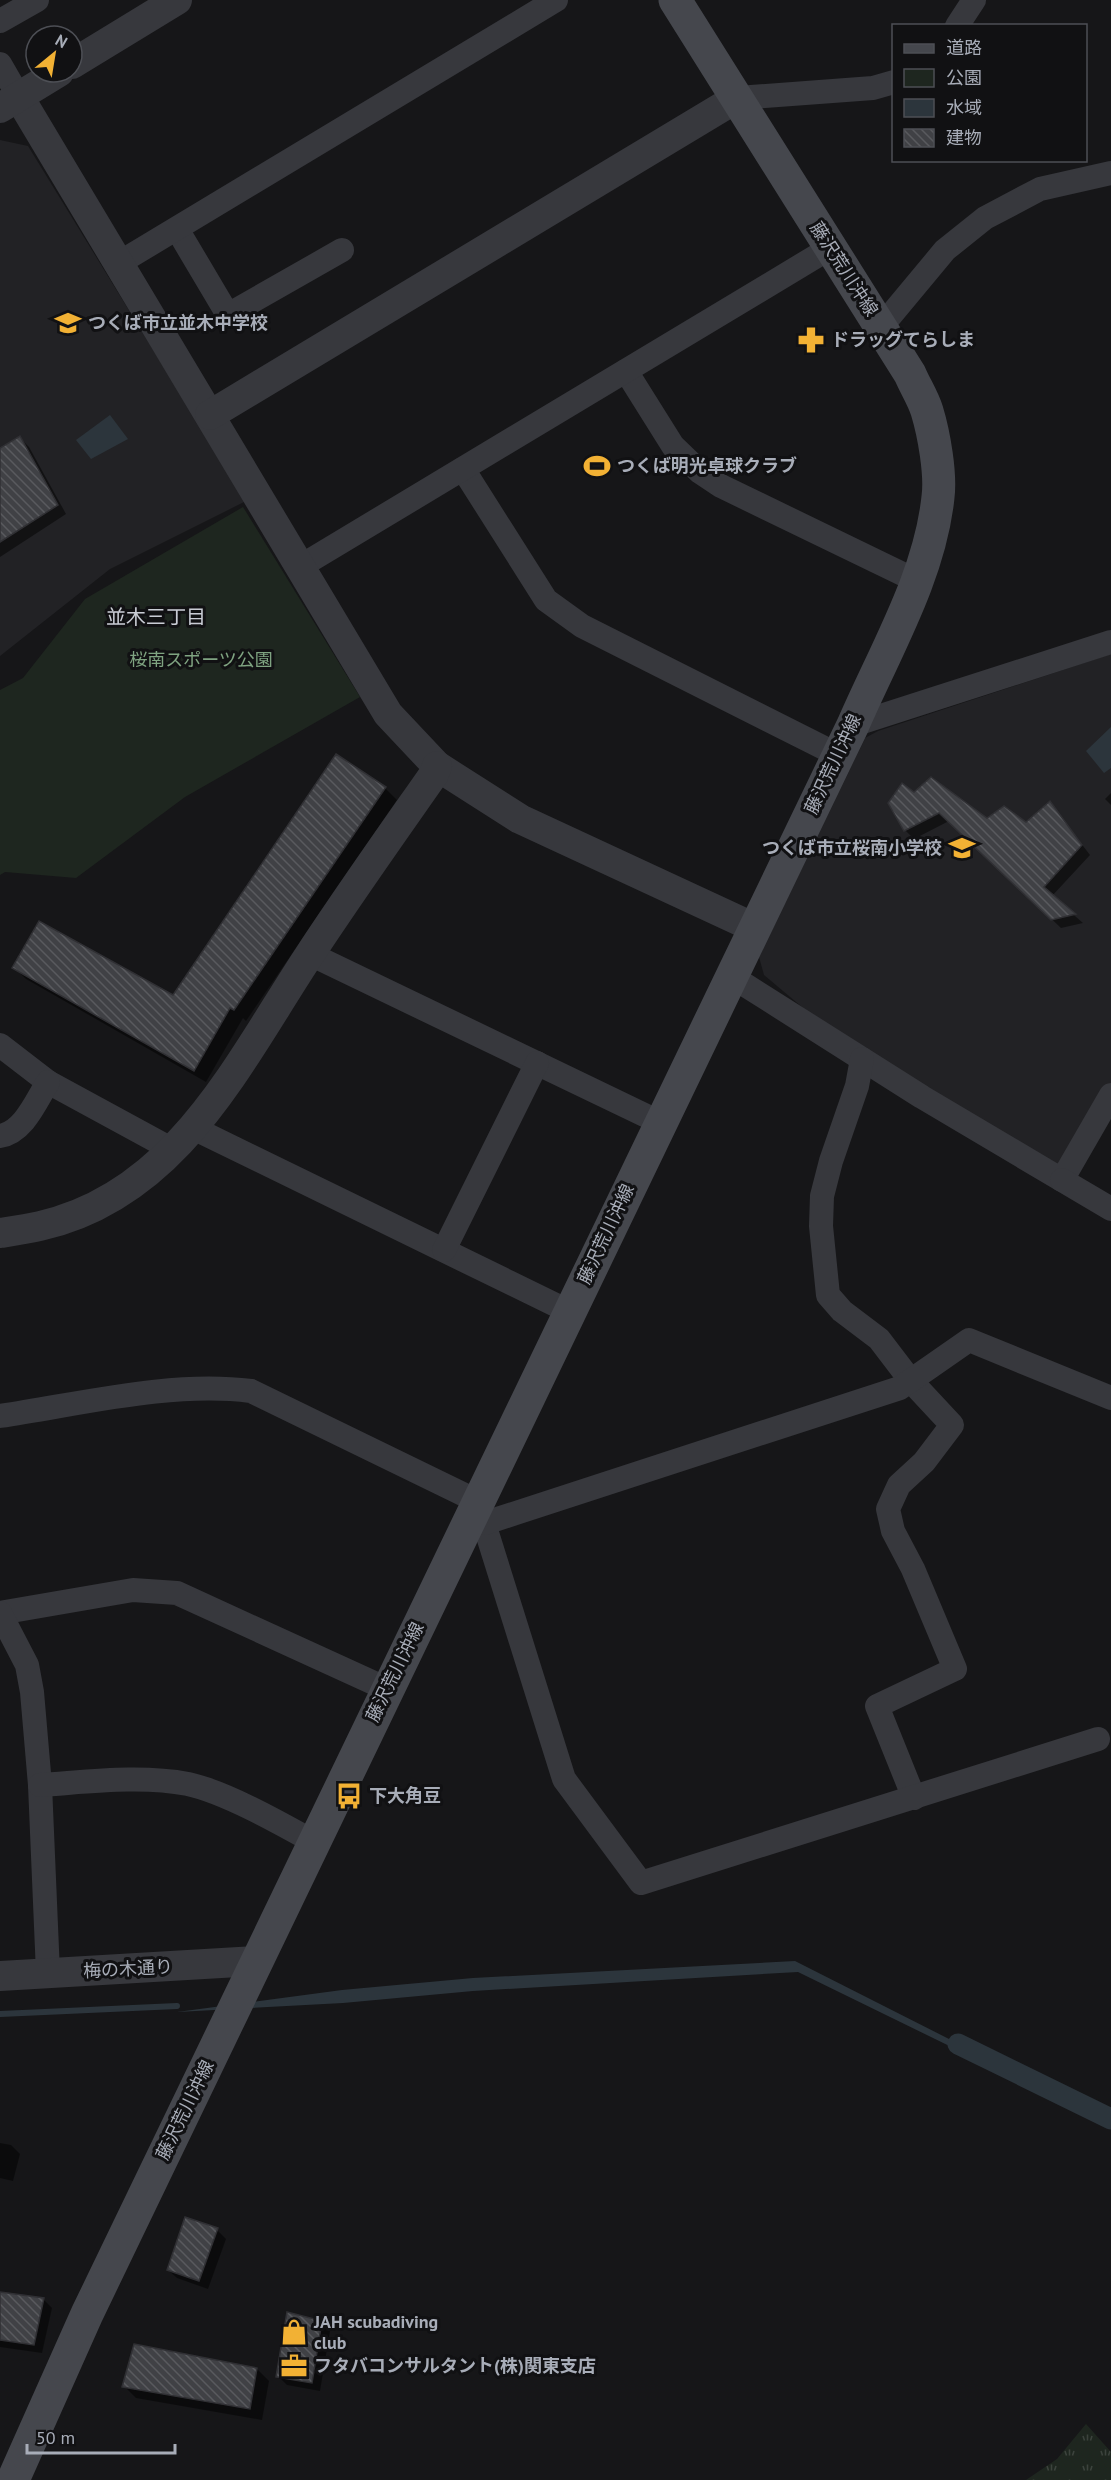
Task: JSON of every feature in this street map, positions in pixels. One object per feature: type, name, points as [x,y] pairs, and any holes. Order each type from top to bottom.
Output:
[{"type":"main road","name":"藤沢荒川沖線","points":[[13,2480],[87,2314],[387,1689],[481,1512],[570,1312],[659,1122],[853,724],[918,581],[933,531],[939,495],[935,449],[927,411],[910,374],[675,0]]},
{"type":"street","points":[[0,21],[37,0]]},
{"type":"street","points":[[84,57],[177,0]]},
{"type":"street","points":[[119,263],[556,0]]},
{"type":"street","points":[[958,24],[974,0]]},
{"type":"street","points":[[0,64],[10,103],[119,263],[388,714],[437,765],[520,819],[755,928]]},
{"type":"street","points":[[210,415],[737,98],[873,88],[892,83]]},
{"type":"street","points":[[10,103],[40,84]]},
{"type":"street","points":[[881,327],[945,250],[985,218],[1041,189],[1111,173]]},
{"type":"street","points":[[177,229],[228,315],[342,250]]},
{"type":"street","points":[[301,566],[830,248]]},
{"type":"street","points":[[626,371],[673,446],[700,472],[721,486],[918,581]]},
{"type":"street","points":[[463,469],[546,600],[582,626],[838,755]]},
{"type":"street","points":[[853,724],[1111,642]]},
{"type":"street","points":[[0,1233],[42,1226],[86,1210],[124,1189],[160,1164],[230,1081],[310,954],[434,774],[437,765]]},
{"type":"street","points":[[310,954],[659,1122]]},
{"type":"street","points":[[731,976],[862,1059],[1111,1209]]},
{"type":"street","points":[[0,1045],[48,1082],[444,1251],[570,1312]]},
{"type":"street","points":[[862,1059],[857,1086],[831,1161],[822,1196],[821,1226],[828,1295],[842,1311],[879,1339],[911,1381],[952,1425],[924,1462],[899,1485],[888,1509],[893,1532],[914,1569],[955,1669],[877,1706],[914,1798]]},
{"type":"street","points":[[444,1251],[537,1063]]},
{"type":"street","points":[[0,1136],[10,1134],[19,1127],[48,1082]]},
{"type":"street","points":[[1062,1180],[1111,1095]]},
{"type":"street","points":[[0,1416],[177,1389],[219,1387],[251,1391],[481,1512],[889,1392],[911,1381],[969,1340],[1111,1398]]},
{"type":"street","points":[[481,1512],[564,1779],[640,1883],[1098,1739]]},
{"type":"street","points":[[48,1973],[40,1785],[32,1692],[27,1665],[0,1613],[133,1590],[177,1593],[387,1689]]},
{"type":"street","points":[[40,1785],[153,1780],[190,1785],[212,1792],[314,1842]]},
{"type":"street","name":"梅の木通り","points":[[0,1976],[256,1961]]},
{"type":"shaded area","name":"つくば市立並木中学校","points":[[0,140],[28,146],[246,501],[110,569],[0,656]]},
{"type":"shaded area","name":"つくば市立桜南小学校","points":[[1111,654],[1111,1083],[1065,1166],[1058,1167],[821,1023],[764,975],[759,957],[865,738],[878,731]]},
{"type":"green space","name":"桜南スポーツ公園","points":[[243,507],[360,697],[185,797],[76,878],[5,872],[0,875],[0,690],[23,678],[85,599]]},
{"type":"green space","points":[[1086,2424],[1111,2452],[1111,2480],[1026,2480],[1057,2459]]},
{"type":"water","points":[[110,415],[128,439],[91,459],[76,440]]},
{"type":"water","points":[[1111,727],[1111,768],[1104,773],[1086,751]]},
{"type":"water","points":[[795,1961],[1111,2121],[1111,2125],[798,1972],[473,1991],[343,2003],[177,2012],[342,1990],[473,1978]]},
{"type":"building","points":[[20,436],[58,505],[0,542],[0,448]]},
{"type":"building","points":[[336,754],[386,787],[234,1010],[230,1008],[194,1071],[12,968],[39,921],[173,995]]},
{"type":"building","points":[[931,777],[987,818],[1004,806],[1026,822],[1050,801],[1082,845],[1044,887],[1076,914],[1051,920],[939,813],[904,831],[888,803],[902,783],[914,792]]},
{"type":"building","points":[[185,2217],[218,2228],[199,2281],[167,2270]]},
{"type":"building","points":[[0,2292],[44,2298],[34,2345],[0,2340]]},
{"type":"building","points":[[287,2312],[322,2321],[312,2383],[276,2377]]},
{"type":"building","points":[[134,2344],[257,2368],[250,2409],[122,2387]]},
{"type":"waterway","points":[[0,2014],[177,2006]]},
{"type":"waterway","points":[[958,2044],[1111,2119]]},
{"type":"place","name":"つくば市立並木中学校","points":[[68,323]]},
{"type":"place","name":"ドラッグてらしま","points":[[811,340]]},
{"type":"place","name":"つくば明光卓球クラブ","points":[[597,466]]},
{"type":"place","name":"つくば市立桜南小学校","points":[[962,848]]},
{"type":"place","name":"下大角豆","points":[[349,1796]]},
{"type":"place","name":"JAH scubadiving club","points":[[294,2332]]},
{"type":"place","name":"フタバコンサルタント(株)関東支店","points":[[294,2366]]},
{"type":"district","name":"並木三丁目","points":[[156,617]]}]
